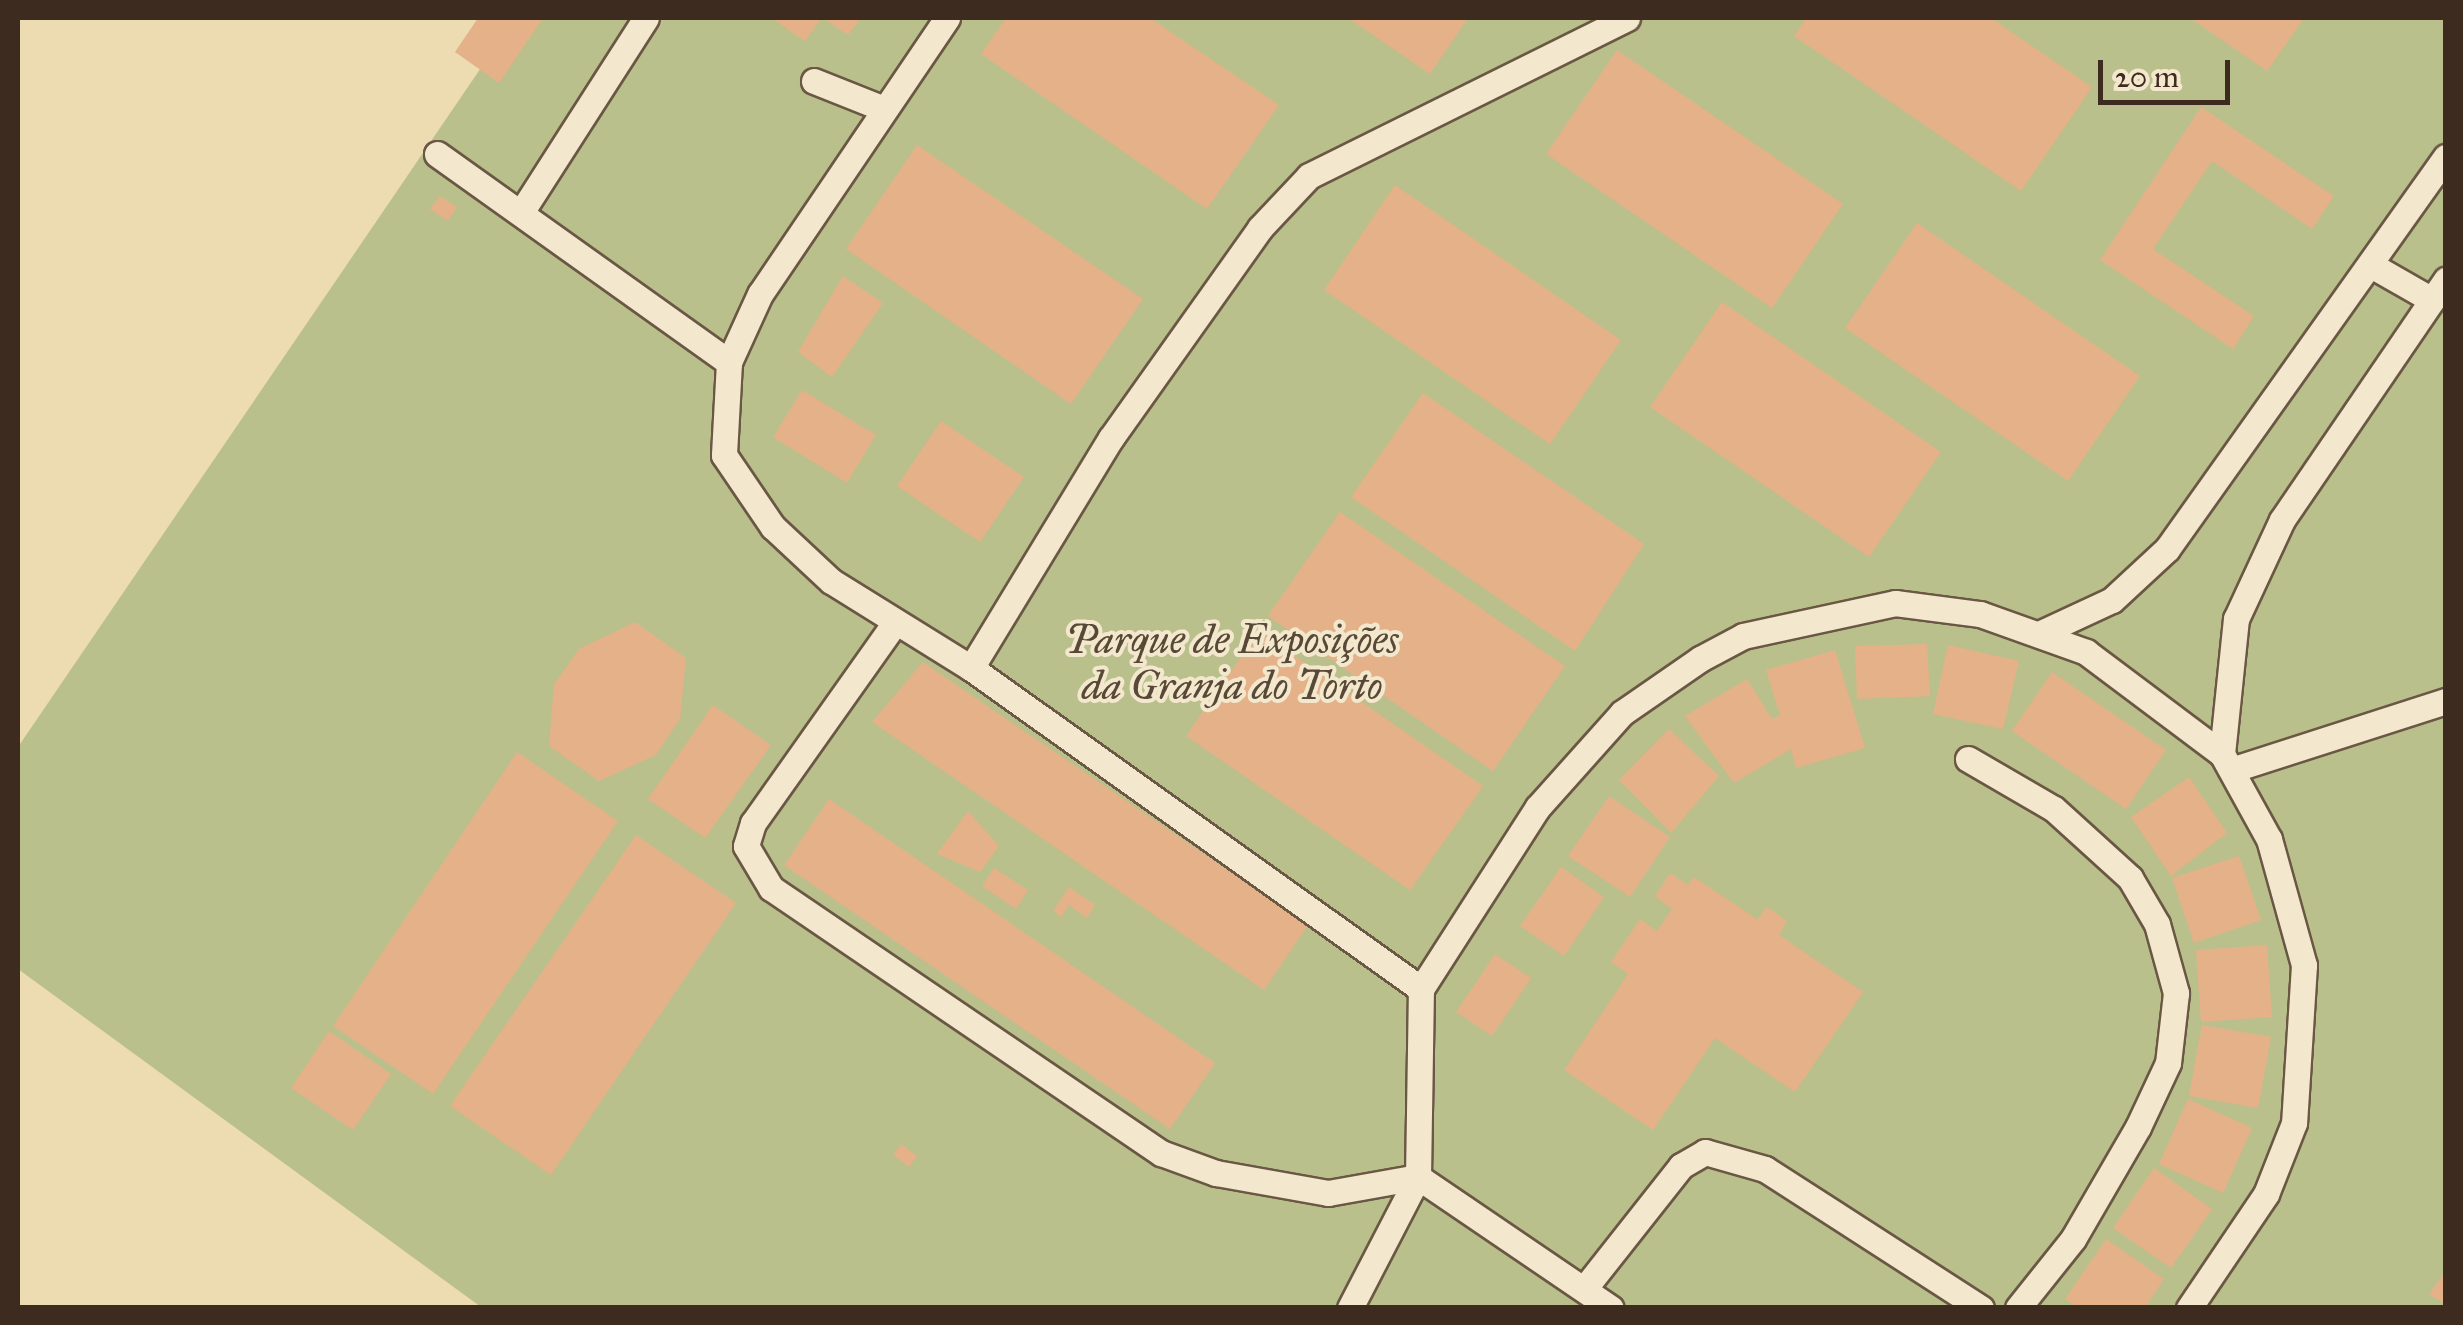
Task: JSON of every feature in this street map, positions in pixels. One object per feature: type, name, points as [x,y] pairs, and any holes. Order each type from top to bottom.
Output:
[{"type":"lane","points":[[522,211],[646,18]]},
{"type":"lane","points":[[947,18],[882,108],[760,294],[729,362],[724,456],[746,494],[806,558],[894,624],[971,668],[1421,989]]},
{"type":"lane","points":[[971,668],[1111,438],[1260,228],[1309,176],[1627,18]]},
{"type":"lane","points":[[814,81],[882,108]]},
{"type":"lane","points":[[437,154],[729,362]]},
{"type":"lane","points":[[2043,632],[2112,600],[2167,548],[2446,156]]},
{"type":"lane","points":[[2228,762],[2236,619],[2282,520],[2439,290],[2371,265]]},
{"type":"lane","points":[[1350,1308],[1418,1177],[1421,989],[1538,807],[1622,713],[1700,659],[1743,636],[1896,603],[2043,632],[2086,652],[2228,762],[2296,908],[2305,1040],[2294,1123],[2266,1194],[2189,1308]]},
{"type":"lane","points":[[894,624],[752,823],[746,846],[771,888],[1161,1153],[1216,1174],[1328,1194],[1418,1177],[1611,1308]]},
{"type":"lane","points":[[2228,762],[2446,701]]},
{"type":"lane","points":[[1968,759],[2054,808],[2130,878],[2157,924],[2176,994],[2168,1063],[2138,1127],[2073,1239],[2018,1308]]},
{"type":"lane","points":[[1584,1290],[1681,1166],[1718,1152],[1765,1169],[1981,1308]]},
{"type":"green space","name":"Parque de Exposições da Granja do Torto","points":[[515,18],[2445,18],[2445,1307],[481,1307],[18,969],[18,747]]},
{"type":"building","points":[[478,18],[543,18],[499,83],[455,52]]},
{"type":"building","points":[[771,18],[822,18],[805,41]]},
{"type":"building","points":[[823,18],[861,18],[848,35]]},
{"type":"building","points":[[1006,18],[1150,18],[1279,105],[1207,209],[981,54]]},
{"type":"building","points":[[1348,18],[1468,18],[1430,74]]},
{"type":"building","points":[[1806,18],[1991,18],[2092,87],[2021,191],[1794,36]]},
{"type":"building","points":[[2190,18],[2304,18],[2267,71]]},
{"type":"building","points":[[1617,50],[1843,204],[1772,308],[1546,154]]},
{"type":"building","points":[[2201,107],[2334,196],[2312,229],[2212,161],[2153,249],[2254,316],[2233,349],[2100,260]]},
{"type":"building","points":[[917,145],[1143,299],[1071,404],[846,249]]},
{"type":"building","points":[[1395,185],[1621,340],[1550,444],[1324,290]]},
{"type":"building","points":[[440,196],[457,207],[448,221],[430,209]]},
{"type":"building","points":[[1917,223],[2140,376],[2068,481],[1845,328]]},
{"type":"building","points":[[843,276],[883,303],[832,377],[798,352]]},
{"type":"building","points":[[1722,302],[1941,452],[1869,557],[1650,407]]},
{"type":"building","points":[[802,390],[876,435],[847,483],[773,437]]},
{"type":"building","points":[[1423,393],[1644,544],[1575,651],[1351,497]]},
{"type":"building","points":[[941,421],[1024,477],[980,542],[897,486]]},
{"type":"building","points":[[1340,512],[1565,666],[1493,771],[1268,616]]},
{"type":"building","points":[[635,622],[686,658],[680,719],[656,755],[599,781],[549,746],[554,684],[579,649]]},
{"type":"building","points":[[1259,631],[1483,786],[1410,890],[1186,736]]},
{"type":"building","points":[[1927,644],[1930,696],[1857,699],[1855,646]]},
{"type":"building","points":[[1948,645],[2019,661],[2003,729],[1933,714]]},
{"type":"building","points":[[1835,650],[1865,748],[1796,768],[1791,749],[1734,783],[1685,716],[1747,679],[1772,719],[1780,715],[1766,670]]},
{"type":"building","points":[[923,662],[1308,925],[1264,990],[872,722]]},
{"type":"building","points":[[2052,672],[2166,750],[2126,809],[2012,731]]},
{"type":"building","points":[[713,705],[771,745],[705,838],[648,799]]},
{"type":"building","points":[[1669,729],[1719,776],[1671,833],[1619,780]]},
{"type":"building","points":[[517,752],[618,821],[433,1094],[333,1026]]},
{"type":"building","points":[[2189,777],[2227,833],[2171,876],[2131,817]]},
{"type":"building","points":[[1609,796],[1670,837],[1630,897],[1568,856]]},
{"type":"building","points":[[829,799],[1215,1063],[1170,1129],[784,865]]},
{"type":"building","points":[[968,811],[999,846],[980,872],[937,854]]},
{"type":"building","points":[[636,835],[736,903],[551,1175],[450,1106]]},
{"type":"building","points":[[2239,856],[2261,920],[2194,943],[2172,878]]},
{"type":"building","points":[[1561,867],[1604,897],[1564,956],[1520,926]]},
{"type":"building","points":[[994,868],[1028,890],[1016,909],[982,886]]},
{"type":"building","points":[[1670,873],[1688,885],[1694,877],[1757,919],[1767,907],[1787,921],[1779,935],[1863,992],[1795,1092],[1715,1038],[1653,1130],[1564,1070],[1628,974],[1611,962],[1640,919],[1657,931],[1672,909],[1655,896]]},
{"type":"building","points":[[1069,887],[1095,905],[1087,918],[1069,905],[1061,917],[1053,911]]},
{"type":"building","points":[[2267,945],[2272,1017],[2201,1022],[2196,950]]},
{"type":"building","points":[[1495,954],[1531,978],[1492,1036],[1456,1012]]},
{"type":"building","points":[[2202,1025],[2271,1037],[2258,1108],[2189,1096]]},
{"type":"building","points":[[329,1031],[391,1074],[353,1130],[291,1088]]},
{"type":"building","points":[[2188,1099],[2252,1128],[2223,1193],[2159,1164]]},
{"type":"building","points":[[901,1144],[917,1156],[909,1167],[893,1155]]},
{"type":"building","points":[[2154,1168],[2212,1209],[2171,1268],[2113,1228]]},
{"type":"building","points":[[2106,1239],[2164,1279],[2145,1308],[2078,1308],[2065,1299]]},
{"type":"building","points":[[2446,1271],[2446,1305],[2429,1294]]}]
